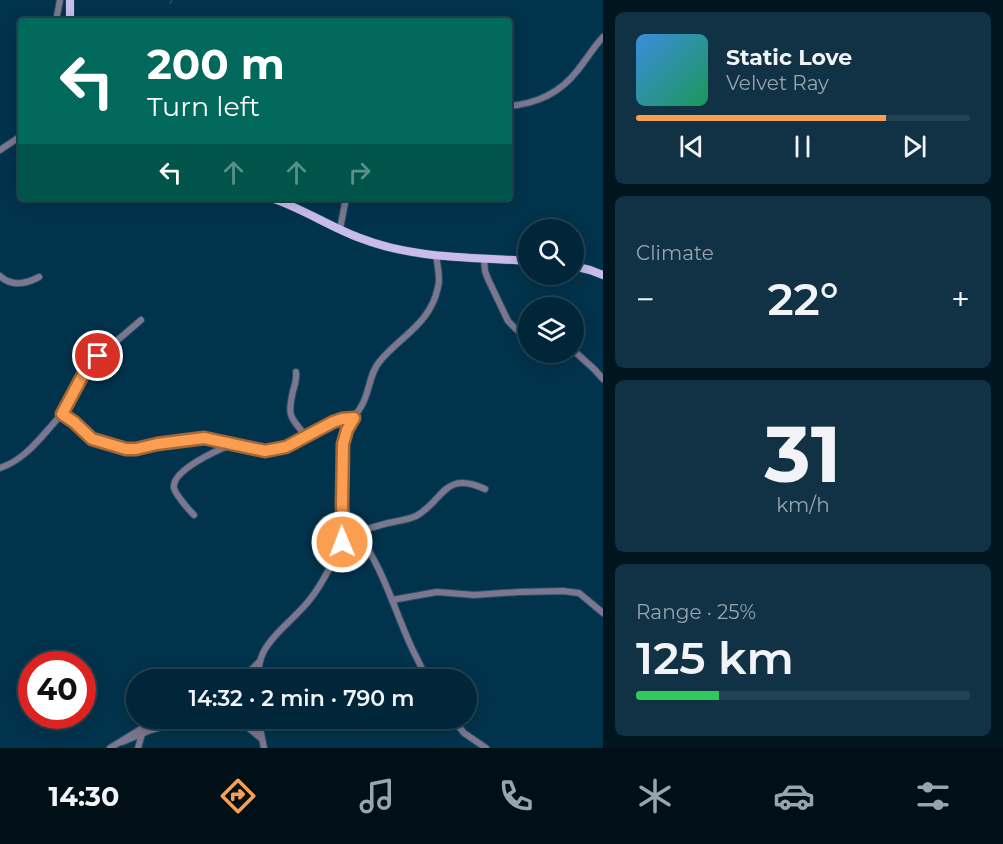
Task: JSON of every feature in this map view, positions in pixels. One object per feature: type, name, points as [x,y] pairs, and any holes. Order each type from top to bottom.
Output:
[{"type":"main road","points":[[70,0],[70,18]]},
{"type":"main road","points":[[277,201],[371,242],[436,255],[518,260]]},
{"type":"main road","points":[[584,269],[603,275]]},
{"type":"street","points":[[57,18],[60,0]]},
{"type":"street","points":[[512,105],[542,99],[557,90],[576,72],[603,37]]},
{"type":"street","points":[[0,150],[18,138]]},
{"type":"street","points":[[340,230],[345,201]]},
{"type":"street","points":[[260,669],[262,654],[313,596],[339,549],[344,536],[343,444],[347,430],[364,401],[374,369],[379,361],[414,329],[432,304],[439,286],[436,255]]},
{"type":"street","points":[[484,258],[488,279],[508,321],[518,330]]},
{"type":"street","points":[[0,276],[15,284],[30,282],[39,277]]},
{"type":"street","points":[[0,468],[23,456],[62,414],[85,371],[141,320]]},
{"type":"street","points":[[584,360],[603,379]]},
{"type":"street","points":[[296,372],[297,378],[290,414],[306,436]]},
{"type":"street","points":[[62,414],[92,439],[126,449],[204,438],[254,450],[271,451],[293,444],[338,420],[354,418]]},
{"type":"street","points":[[194,515],[176,492],[175,482],[182,473],[209,454],[234,444]]},
{"type":"street","points":[[343,529],[356,532],[418,515],[444,490],[458,483],[468,483],[485,489]]},
{"type":"street","points":[[356,532],[367,547],[422,669]]},
{"type":"street","points":[[392,600],[437,592],[474,596],[563,591],[579,593],[603,613]]},
{"type":"street","points":[[252,669],[261,660]]},
{"type":"street","points":[[122,742],[141,729]]},
{"type":"street","points":[[110,748],[155,729]]},
{"type":"street","points":[[250,729],[262,739]]},
{"type":"street","points":[[260,729],[264,748]]},
{"type":"street","points":[[461,729],[486,748]]},
{"type":"street","points":[[138,748],[142,734]]},
{"type":"route","points":[[98,356],[85,371],[62,414],[92,439],[121,448],[131,450],[204,438],[254,450],[271,451],[293,444],[338,420],[354,418],[343,444],[344,536],[342,542]]}]
